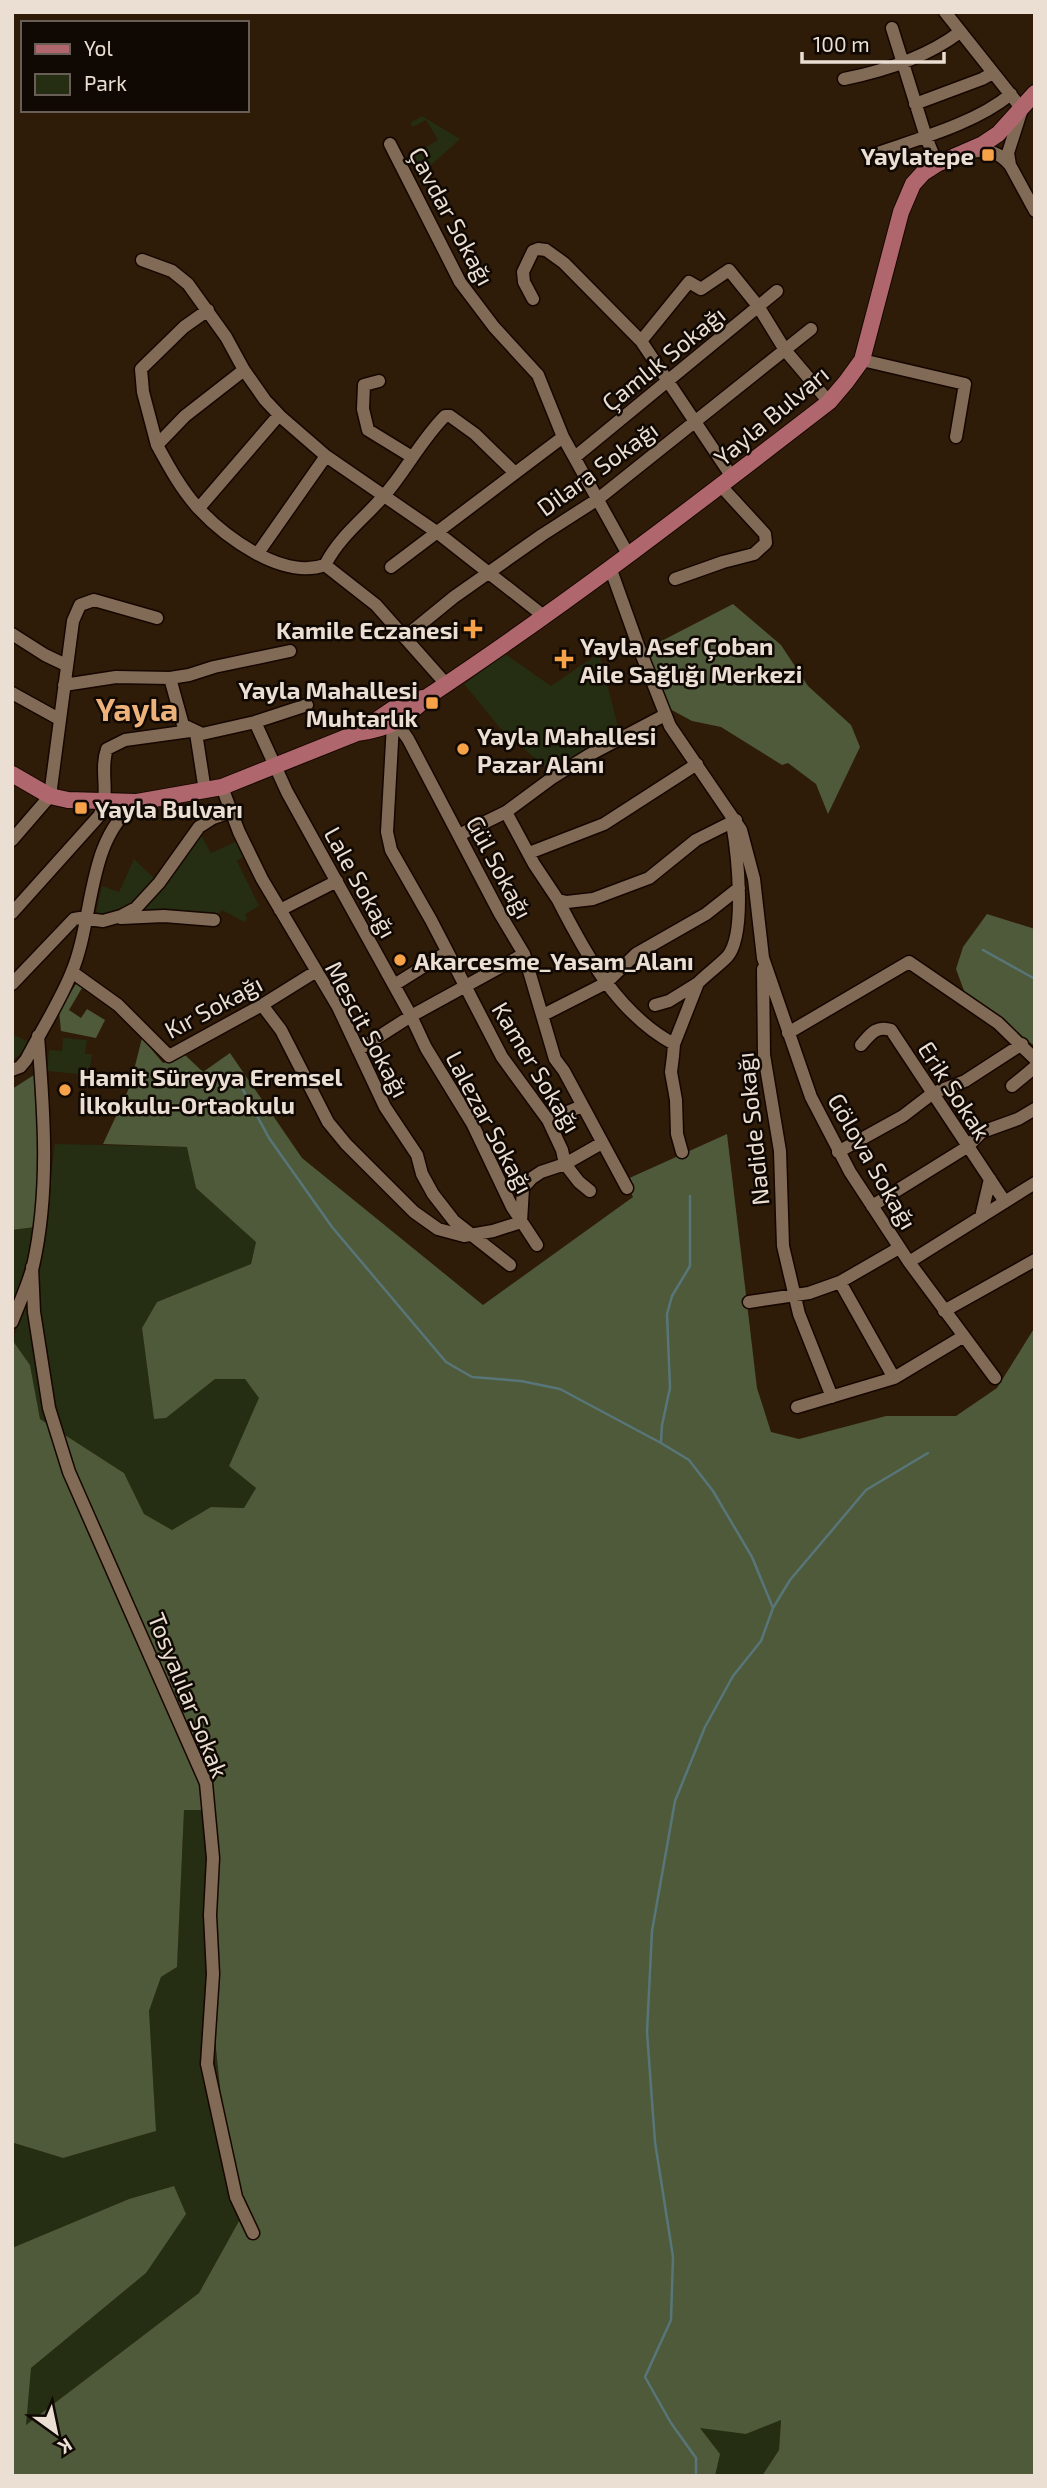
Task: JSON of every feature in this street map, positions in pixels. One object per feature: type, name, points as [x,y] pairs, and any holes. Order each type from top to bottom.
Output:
[{"type":"main road","name":"Yayla Bulvarı","points":[[12,774],[50,796],[68,800],[137,802],[222,788],[357,733],[396,707],[426,696],[446,684],[611,570],[829,402],[862,359],[905,197],[923,173],[998,134],[1035,93]]},
{"type":"main road","name":"Yayla Bulvarı","points":[[357,733],[379,730],[393,724],[414,710],[426,696]]},
{"type":"street","points":[[945,12],[1022,109],[1008,153],[1010,165],[1035,211]]},
{"type":"street","points":[[892,28],[901,62],[937,164]]},
{"type":"street","points":[[844,79],[901,62],[939,46],[960,32]]},
{"type":"street","points":[[915,104],[993,73]]},
{"type":"street","points":[[878,153],[926,137],[984,112],[1010,94]]},
{"type":"street","name":"Çavdar Sokağı","points":[[390,144],[460,282],[494,327],[538,374],[562,437],[629,556]]},
{"type":"street","points":[[962,153],[980,150],[995,152],[1010,165]]},
{"type":"street","points":[[533,299],[524,282],[523,272],[533,251],[546,250],[564,263],[641,341],[695,422],[727,481],[765,534],[766,544],[754,554],[675,579]]},
{"type":"street","points":[[142,260],[182,278],[208,310],[265,400],[279,415],[326,456],[438,533],[545,617]]},
{"type":"street","points":[[641,341],[689,282],[701,289],[729,270],[758,306],[785,349],[829,402]]},
{"type":"street","name":"Çamlık Sokağı","points":[[575,457],[777,291]]},
{"type":"street","points":[[208,310],[184,327],[141,369],[143,392],[157,445],[176,479],[214,523],[258,553],[294,568],[314,569],[325,565],[335,546],[384,495],[444,416],[450,416],[475,434],[515,473]]},
{"type":"street","name":"Dilara Sokağı","points":[[405,637],[489,572],[598,499],[811,329]]},
{"type":"street","points":[[862,359],[965,384],[956,437]]},
{"type":"street","points":[[157,445],[185,416],[244,369]]},
{"type":"street","points":[[379,381],[364,385],[363,410],[368,430],[412,457]]},
{"type":"street","points":[[199,508],[279,415]]},
{"type":"street","points":[[391,567],[562,437]]},
{"type":"street","points":[[258,553],[326,456]]},
{"type":"street","points":[[325,565],[376,606],[446,684]]},
{"type":"street","points":[[611,570],[665,715],[734,821],[739,888],[732,949],[727,958],[698,983],[669,1001],[655,1005]]},
{"type":"street","points":[[12,840],[50,796],[66,665],[74,615],[80,605],[102,601],[158,618]]},
{"type":"street","points":[[12,634],[66,665]]},
{"type":"street","points":[[64,685],[116,677],[170,678],[290,652]]},
{"type":"street","points":[[170,678],[183,725],[193,732],[205,790]]},
{"type":"street","points":[[12,693],[59,719]]},
{"type":"street","points":[[12,913],[99,816],[105,802],[104,761],[107,749],[125,740],[193,732],[202,734],[255,722],[307,705]]},
{"type":"street","points":[[458,835],[506,812],[589,755],[665,715]]},
{"type":"street","name":"Lale Sokağı","points":[[255,722],[274,767],[411,1016]]},
{"type":"street","name":"Gül Sokağı","points":[[393,724],[401,729],[408,739],[500,914],[524,954],[555,1059],[627,1188]]},
{"type":"street","name":"Kamer Sokağı","points":[[393,724],[387,832],[391,850],[502,1057],[548,1120],[562,1150],[565,1164],[590,1191]]},
{"type":"street","points":[[529,853],[604,824],[696,764]]},
{"type":"street","name":"Mescit Sokağı","points":[[222,788],[250,856],[315,972],[338,1007],[385,1107],[417,1155],[422,1174],[433,1194],[454,1221],[510,1265]]},
{"type":"street","points":[[12,1070],[20,1067],[26,1060],[72,972],[106,842],[125,811],[137,802]]},
{"type":"street","points":[[114,919],[130,912],[142,902],[199,827],[213,818],[231,812]]},
{"type":"street","points":[[506,812],[583,948],[607,983],[639,1021],[674,1044]]},
{"type":"street","points":[[558,900],[567,902],[593,899],[649,878],[696,840],[734,821]]},
{"type":"street","name":"Gölova Sokağı","points":[[734,821],[747,848],[754,879],[763,958],[811,1097],[838,1152],[899,1248],[995,1378]]},
{"type":"street","points":[[280,911],[337,881]]},
{"type":"street","points":[[543,1015],[607,983],[636,954],[706,914],[739,888]]},
{"type":"street","points":[[12,984],[70,922],[80,918],[94,921],[164,916],[214,920]]},
{"type":"street","points":[[394,985],[447,952]]},
{"type":"street","points":[[358,1050],[411,1016],[524,954]]},
{"type":"street","name":"Nadide Sokağı","points":[[763,958],[764,1055],[780,1151],[783,1245],[793,1295],[809,1343],[832,1397]]},
{"type":"street","points":[[788,1032],[909,962],[998,1023],[1035,1059]]},
{"type":"street","name":"Kır Sokağı","points":[[72,972],[118,1005],[166,1055],[173,1054],[217,1027],[262,1005],[315,972]]},
{"type":"street","points":[[682,1152],[677,1134],[676,1100],[671,1072],[674,1044],[698,983]]},
{"type":"street","points":[[262,1005],[281,1030],[328,1122],[346,1144],[414,1212],[438,1229],[464,1236],[494,1231],[520,1222],[523,1188],[541,1172],[565,1164],[602,1143]]},
{"type":"street","name":"Lalezar Sokağı","points":[[411,1016],[426,1048],[471,1123],[520,1222],[537,1245]]},
{"type":"street","name":"Erik Sokak","points":[[861,1045],[875,1030],[891,1030],[1005,1202]]},
{"type":"street","points":[[12,1322],[32,1267],[45,1148],[38,1036]]},
{"type":"street","points":[[838,1152],[903,1116],[933,1093],[965,1081],[1022,1044]]},
{"type":"street","points":[[1012,1086],[1035,1067]]},
{"type":"street","points":[[548,1120],[582,1106]]},
{"type":"street","points":[[872,1206],[967,1147],[982,1132],[1018,1119],[1035,1109]]},
{"type":"street","points":[[981,1217],[990,1179]]},
{"type":"street","points":[[909,1262],[1035,1183]]},
{"type":"street","points":[[749,1302],[809,1293],[840,1282],[899,1248]]},
{"type":"street","points":[[944,1311],[1035,1259]]},
{"type":"street","name":"Tosyalılar Sokak","points":[[32,1267],[34,1312],[49,1408],[69,1472],[206,1783],[213,1858],[210,1915],[213,1974],[207,2064],[236,2197],[253,2233]]},
{"type":"street","points":[[840,1282],[894,1378]]},
{"type":"street","points":[[797,1407],[894,1378],[964,1336]]},
{"type":"green space","points":[[422,116],[460,139],[420,175],[410,157],[438,140],[426,120],[413,127],[410,123]]},
{"type":"green space","points":[[733,604],[781,645],[808,686],[851,725],[860,747],[828,814],[816,784],[788,763],[782,765],[721,727],[692,721],[668,708],[646,649]]},
{"type":"green space","points":[[599,653],[620,734],[553,774],[500,728],[464,684],[505,654],[551,686]]},
{"type":"green space","points":[[200,833],[211,853],[237,841],[244,856],[237,861],[259,906],[245,914],[247,919],[244,922],[222,910],[217,916],[139,911],[170,879]]},
{"type":"green space","points":[[134,859],[156,880],[121,913],[98,916],[96,912],[102,886],[119,892]]},
{"type":"green space","points":[[987,914],[1035,929],[1035,1046],[967,999],[956,969],[963,947]]},
{"type":"green space","points":[[76,984],[82,988],[69,1010],[81,1018],[87,1009],[105,1020],[96,1038],[61,1031],[59,1011]]},
{"type":"green space","points":[[12,1034],[27,1041],[25,1050],[12,1061]]},
{"type":"green space","points":[[63,1038],[87,1040],[85,1054],[92,1054],[89,1075],[47,1071],[49,1050],[62,1051]]},
{"type":"green space","points":[[142,1038],[163,1063],[185,1055],[203,1072],[230,1053],[302,1158],[483,1305],[633,1197],[625,1180],[727,1134],[757,1388],[771,1432],[799,1439],[886,1416],[956,1416],[997,1388],[1035,1327],[1035,2476],[762,2476],[779,2450],[781,2420],[746,2434],[700,2428],[720,2454],[715,2476],[12,2476],[12,2248],[129,2199],[174,2186],[186,2214],[146,2273],[31,2368],[26,2425],[199,2293],[239,2221],[226,2147],[215,2039],[213,1810],[184,1810],[177,1967],[161,1977],[149,2011],[156,2131],[63,2158],[12,2144],[13,1341],[30,1365],[40,1419],[124,1473],[144,1514],[172,1530],[211,1507],[244,1508],[256,1488],[229,1466],[259,1398],[245,1379],[215,1379],[166,1418],[154,1419],[142,1328],[157,1302],[251,1264],[256,1242],[196,1188],[187,1147],[103,1144],[130,1086]]},
{"type":"green space","points":[[34,1075],[39,1144],[35,1227],[12,1230],[12,1089]]},
{"type":"green space","points":[[55,1144],[188,1147],[196,1188],[256,1241],[251,1264],[157,1302],[142,1328],[154,1419],[166,1418],[215,1379],[245,1379],[260,1397],[229,1465],[256,1488],[244,1508],[211,1507],[172,1530],[144,1514],[124,1473],[40,1419],[30,1365],[13,1341],[42,1248]]},
{"type":"green space","points":[[35,1227],[33,1250],[12,1310],[12,1230]]},
{"type":"green space","points":[[184,1810],[214,1810],[215,2039],[226,2147],[239,2221],[199,2293],[25,2426],[31,2368],[146,2273],[173,2186],[129,2199],[12,2248],[14,2143],[63,2158],[156,2131],[149,2011],[161,1977],[177,1967]]},
{"type":"green space","points":[[781,2419],[779,2450],[762,2476],[715,2476],[719,2454],[699,2427],[746,2434]]},
{"type":"waterway","points":[[983,950],[1035,979]]},
{"type":"waterway","points":[[241,1086],[269,1138],[332,1227],[446,1362],[472,1377],[521,1381],[560,1389],[689,1460],[713,1491],[752,1557],[773,1608]]},
{"type":"waterway","points":[[661,1441],[670,1388],[667,1314],[672,1296],[690,1266],[690,1196]]},
{"type":"waterway","points":[[696,2476],[696,2458],[671,2423],[645,2377],[671,2320],[673,2257],[655,2142],[647,2032],[652,1931],[675,1801],[705,1727],[733,1676],[761,1641],[773,1608],[790,1580],[866,1490],[928,1453]]},
{"type":"place","name":"Yaylatepe","points":[[988,155]]},
{"type":"place","name":"Kamile Eczanesi","points":[[473,629]]},
{"type":"place","name":"Yayla Asef Çoban Aile Sağlığı Merkezi","points":[[564,659]]},
{"type":"place","name":"Yayla Mahallesi Muhtarlık","points":[[432,703]]},
{"type":"place","name":"Yayla Mahallesi Pazar Alanı","points":[[463,749]]},
{"type":"place","name":"Yayla Bulvarı","points":[[81,808]]},
{"type":"place","name":"Akarcesme_Yasam_Alanı","points":[[400,960]]},
{"type":"place","name":"Hamit Süreyya Eremsel İlkokulu-Ortaokulu","points":[[65,1090]]},
{"type":"district","name":"Yayla","points":[[137,708]]}]
